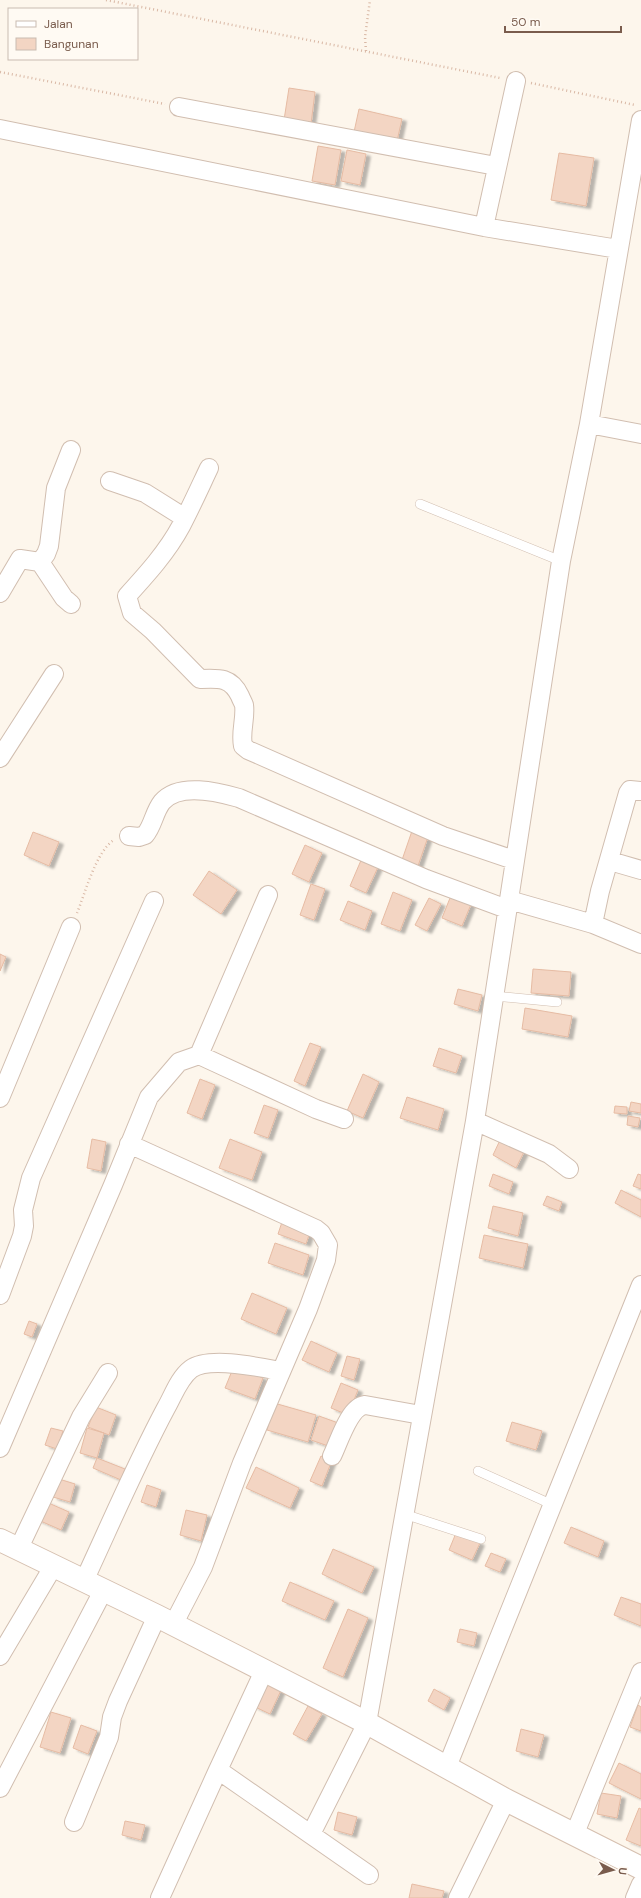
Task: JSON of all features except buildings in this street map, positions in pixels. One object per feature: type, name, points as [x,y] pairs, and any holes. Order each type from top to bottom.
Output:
[{"type":"main road","points":[[5,1543],[165,1621],[367,1723],[506,1800],[575,1833],[641,1868]]},
{"type":"street","points":[[484,227],[496,166],[516,82]]},
{"type":"street","points":[[179,107],[496,166]]},
{"type":"street","points":[[0,129],[484,227],[618,249]]},
{"type":"street","points":[[311,1834],[367,1723],[474,1121],[561,560],[589,424],[618,249],[640,129]]},
{"type":"street","points":[[589,424],[641,434]]},
{"type":"street","points":[[40,562],[46,554],[49,546],[56,488],[71,450]]},
{"type":"street","points":[[209,468],[185,518],[156,565],[127,596],[128,604],[132,613],[153,631],[200,679],[222,679],[230,682],[237,690],[244,704],[241,739],[242,746],[248,750],[443,836],[514,860]]},
{"type":"street","points":[[110,481],[145,493],[185,518]]},
{"type":"street","points":[[0,593],[20,559],[40,562],[64,598],[71,604]]},
{"type":"street","points":[[0,758],[54,674]]},
{"type":"street","points":[[593,924],[600,891],[610,861],[628,793],[630,790],[641,791]]},
{"type":"street","points":[[129,836],[139,837],[145,835],[162,801],[173,795],[188,791],[214,792],[239,798],[426,879],[508,904],[593,924],[641,944]]},
{"type":"street","points":[[610,861],[641,870]]},
{"type":"street","points":[[199,1056],[268,895]]},
{"type":"street","points":[[0,1295],[22,1236],[24,1226],[23,1210],[30,1178],[154,901]]},
{"type":"street","points":[[0,1098],[71,926]]},
{"type":"street","points":[[0,1448],[148,1097],[179,1062],[199,1056],[344,1119]]},
{"type":"street","points":[[474,1121],[549,1154],[569,1169]]},
{"type":"street","points":[[74,1822],[109,1737],[112,1717],[118,1701],[165,1621],[203,1566],[242,1463],[280,1371],[308,1309],[326,1260],[328,1245],[325,1238],[316,1229],[129,1144]]},
{"type":"street","points":[[447,1767],[641,1285]]},
{"type":"street","points":[[0,1788],[94,1586],[145,1447],[181,1381],[191,1369],[212,1364],[250,1365],[280,1371]]},
{"type":"street","points":[[5,1543],[108,1373]]},
{"type":"street","points":[[332,1456],[353,1412],[359,1406],[365,1405],[421,1415]]},
{"type":"street","points":[[0,1656],[53,1567]]},
{"type":"street","points":[[160,1898],[264,1671]]},
{"type":"street","points":[[575,1833],[641,1672]]},
{"type":"street","points":[[218,1770],[369,1875]]},
{"type":"street","points":[[458,1898],[506,1800]]},
{"type":"street","points":[[635,1898],[641,1884]]},
{"type":"lane","points":[[420,504],[561,560]]},
{"type":"lane","points":[[494,996],[557,1002]]},
{"type":"lane","points":[[478,1472],[553,1506]]},
{"type":"lane","points":[[404,1514],[481,1539]]},
{"type":"path","points":[[106,0],[641,106]]},
{"type":"path","points":[[366,51],[365,37],[370,0]]},
{"type":"path","points":[[0,72],[179,107]]},
{"type":"path","points":[[71,926],[95,869],[108,845],[113,841],[129,836]]}]
